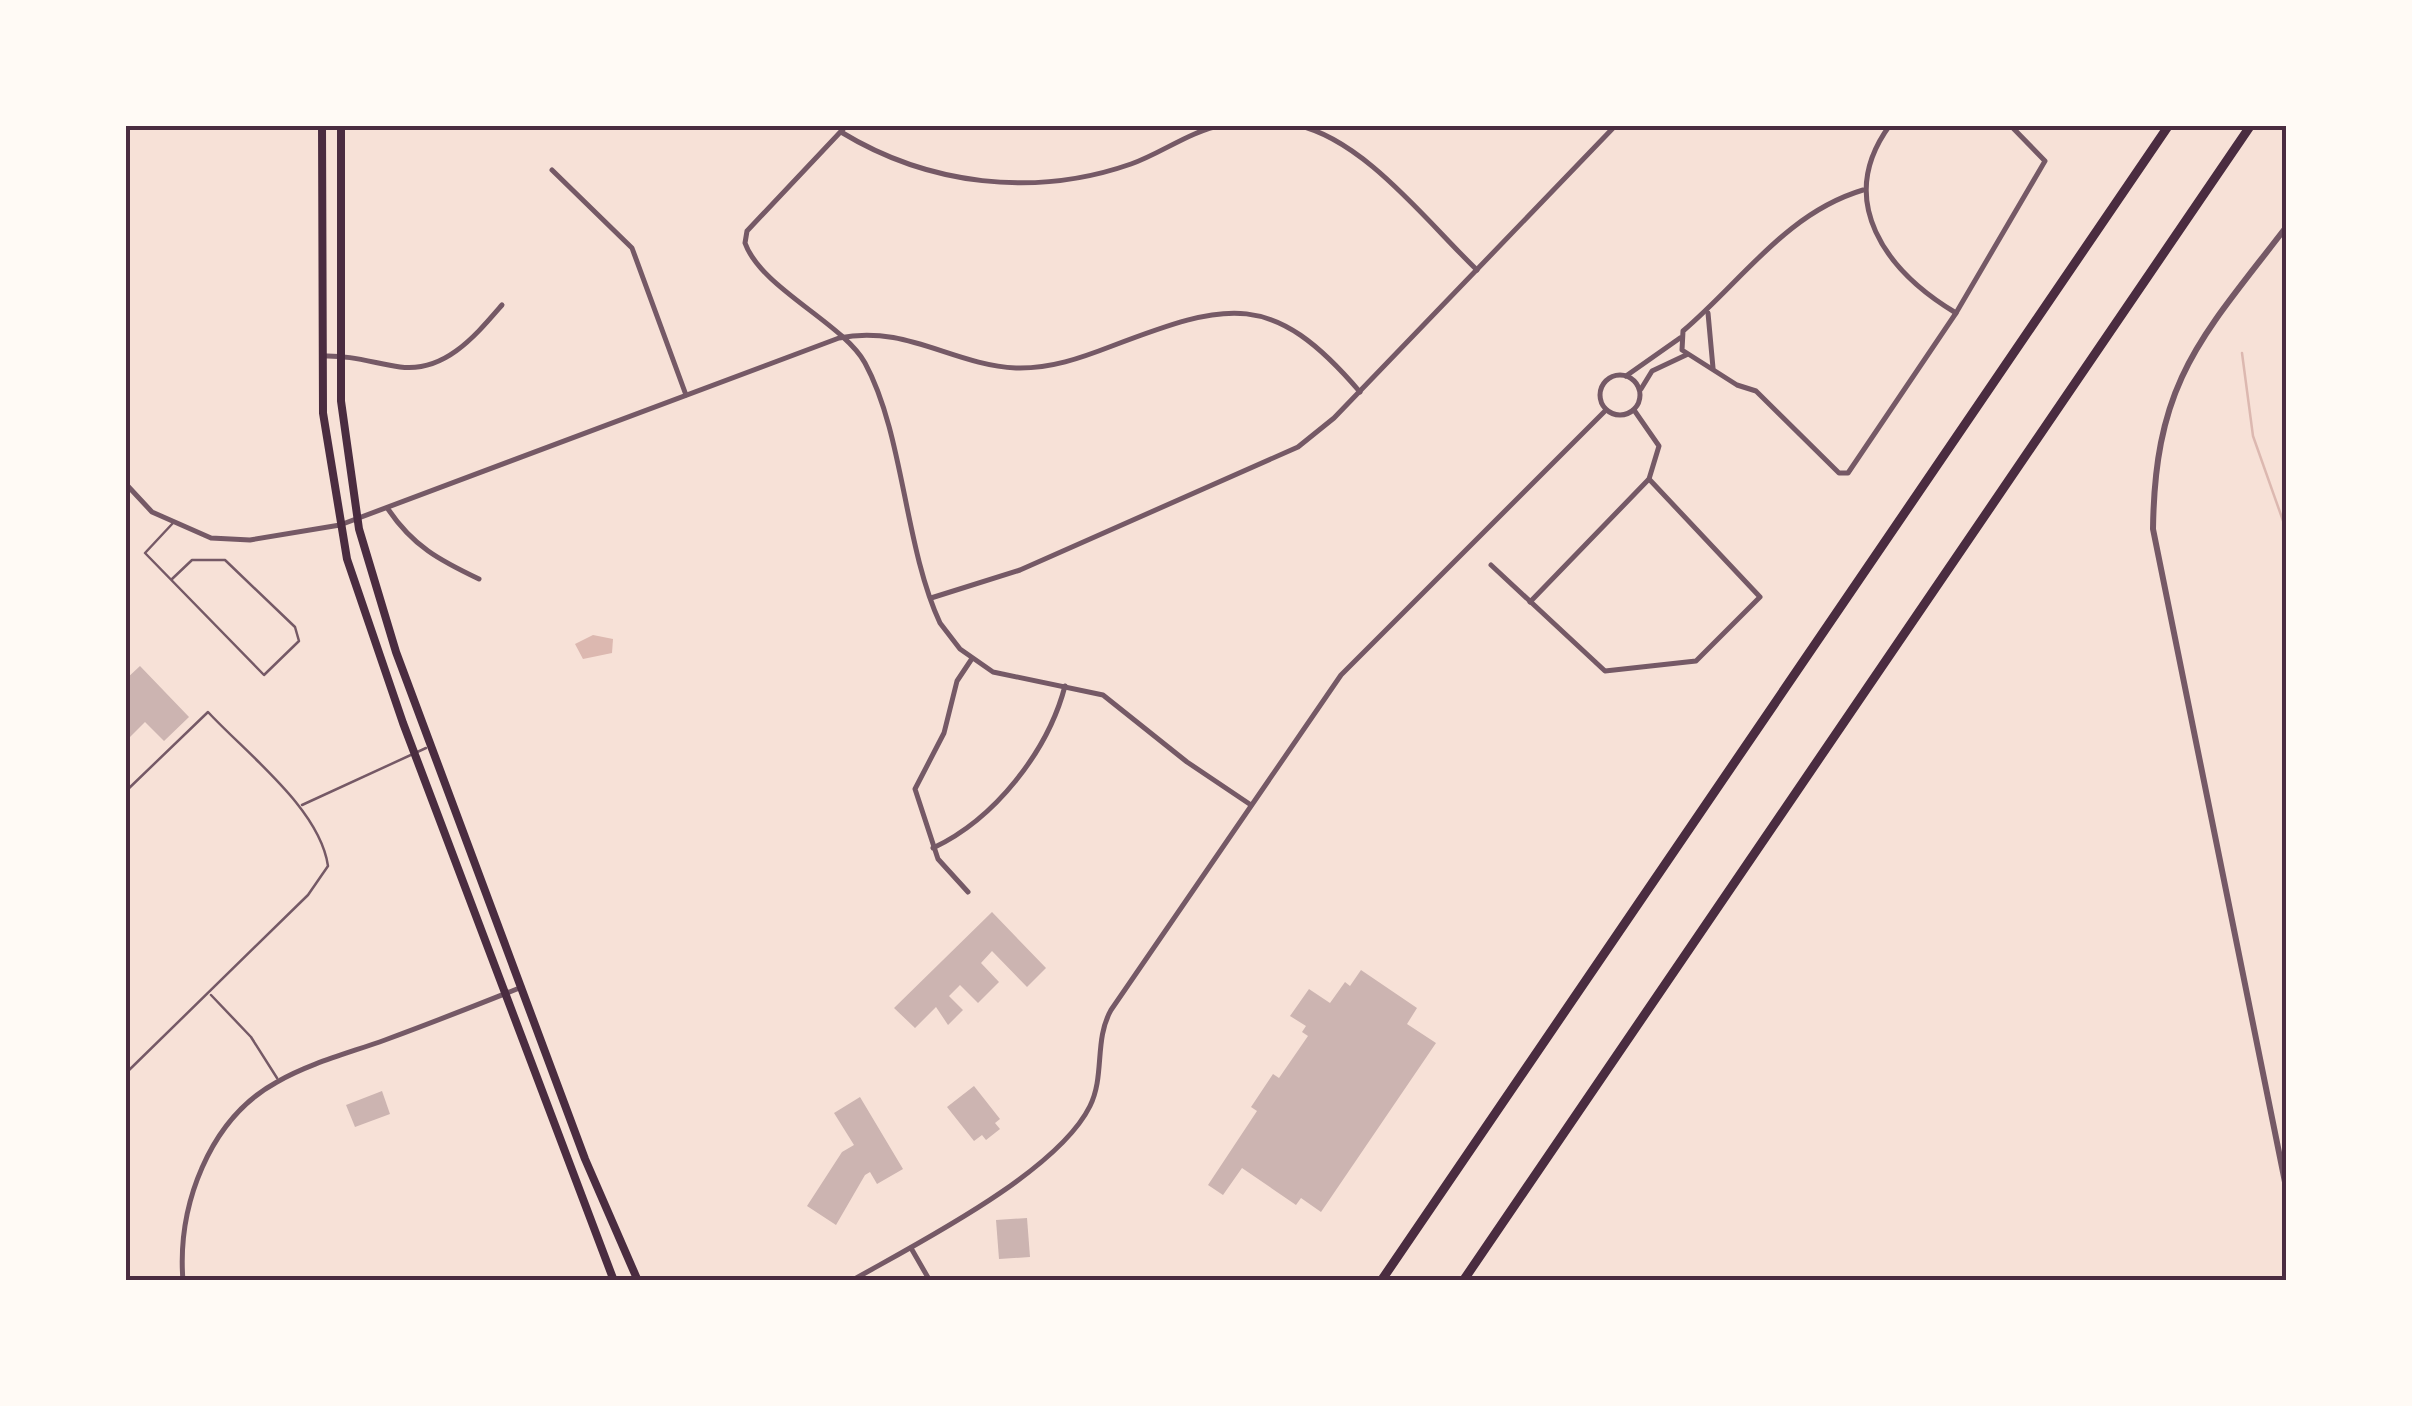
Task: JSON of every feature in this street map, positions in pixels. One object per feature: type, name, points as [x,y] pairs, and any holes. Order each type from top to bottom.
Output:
[{"type":"highway","points":[[1381,1281],[2169,125]]},
{"type":"highway","points":[[1463,1281],[2251,125]]},
{"type":"main road","points":[[322,125],[320,356],[326,450],[357,593],[614,1281]]},
{"type":"main road","points":[[341,125],[340,356],[345,439],[358,519],[380,606],[585,1159],[638,1281]]},
{"type":"street","points":[[847,125],[747,231],[748,251],[862,358],[931,598],[949,637],[971,660],[1006,676],[1091,690],[1115,702],[1187,762],[1251,805]]},
{"type":"street","points":[[841,132],[918,168],[973,181],[1022,184],[1111,171],[1223,125]]},
{"type":"street","points":[[1296,125],[1332,138],[1364,160],[1477,270]]},
{"type":"street","points":[[931,598],[1020,570],[1264,464],[1313,436],[1616,125]]},
{"type":"street","points":[[1890,125],[1871,156],[1863,190],[1872,226],[1892,256],[1936,300],[1956,313]]},
{"type":"street","points":[[1680,338],[1690,356],[1756,391],[1839,473],[1848,473],[1956,313],[2045,161],[2010,125]]},
{"type":"street","points":[[552,170],[632,248],[686,395]]},
{"type":"street","points":[[1711,350],[1652,371],[1634,410],[1620,416],[1606,410],[1601,398],[1603,386],[1612,377],[1625,376],[1680,338],[1785,231],[1830,202],[1863,190]]},
{"type":"street","points":[[2287,226],[2207,330],[2179,378],[2159,436],[2153,528],[2287,1192]]},
{"type":"street","points":[[320,356],[404,367],[428,366],[469,340],[502,305]]},
{"type":"street","points":[[1709,310],[1713,368]]},
{"type":"street","points":[[125,483],[152,512],[204,536],[238,540],[340,525],[839,338],[892,334],[980,363],[1036,368],[1077,359],[1186,318],[1240,312],[1274,319],[1300,334],[1360,392]]},
{"type":"street","points":[[1690,325],[1708,329]]},
{"type":"street","points":[[1625,376],[1640,392]]},
{"type":"street","points":[[851,1281],[999,1193],[1085,1115],[1096,1088],[1104,1020],[1354,660],[1606,410]]},
{"type":"street","points":[[1530,602],[1649,480],[1659,446],[1634,410]]},
{"type":"street","points":[[1491,565],[1605,671],[1703,657],[1760,598],[1649,480]]},
{"type":"street","points":[[388,509],[405,534],[426,553],[479,579]]},
{"type":"street","points":[[968,892],[942,866],[915,789],[944,733],[957,681],[971,660]]},
{"type":"street","points":[[934,848],[962,832],[1027,766],[1048,734],[1065,686]]},
{"type":"street","points":[[183,1281],[190,1209],[204,1163],[232,1118],[278,1080],[522,986]]},
{"type":"street","points":[[911,1248],[930,1281]]},
{"type":"lane","points":[[172,578],[192,560],[225,560],[294,627],[299,640],[264,675],[145,553],[174,522]]},
{"type":"lane","points":[[125,792],[208,712],[301,806],[324,849],[326,875],[125,1074]]},
{"type":"lane","points":[[301,806],[431,745]]},
{"type":"lane","points":[[210,994],[251,1037],[278,1080]]},
{"type":"shaded area","points":[[593,635],[613,639],[612,653],[583,659],[575,644]]},
{"type":"building","points":[[140,666],[189,717],[164,741],[145,722],[125,742],[125,680]]},
{"type":"building","points":[[992,912],[1046,968],[1027,987],[992,951],[981,963],[999,982],[978,1003],[960,985],[949,996],[963,1010],[948,1025],[936,1007],[915,1028],[894,1008]]},
{"type":"building","points":[[1361,970],[1417,1008],[1407,1024],[1436,1043],[1321,1212],[1301,1198],[1296,1205],[1242,1168],[1223,1195],[1208,1185],[1257,1111],[1251,1107],[1273,1074],[1279,1078],[1308,1036],[1302,1032],[1306,1026],[1290,1016],[1309,989],[1330,1003],[1345,982],[1350,986]]},
{"type":"building","points":[[974,1086],[1000,1119],[995,1123],[1000,1129],[986,1140],[982,1135],[974,1141],[947,1107]]},
{"type":"building","points":[[382,1091],[390,1114],[355,1127],[346,1105]]},
{"type":"building","points":[[860,1097],[903,1169],[877,1184],[870,1172],[865,1175],[836,1225],[807,1206],[842,1152],[854,1145],[834,1113]]},
{"type":"building","points":[[1027,1218],[1030,1257],[999,1259],[996,1220]]},
{"type":"waterway","points":[[2242,353],[2253,436],[2287,532]]}]
